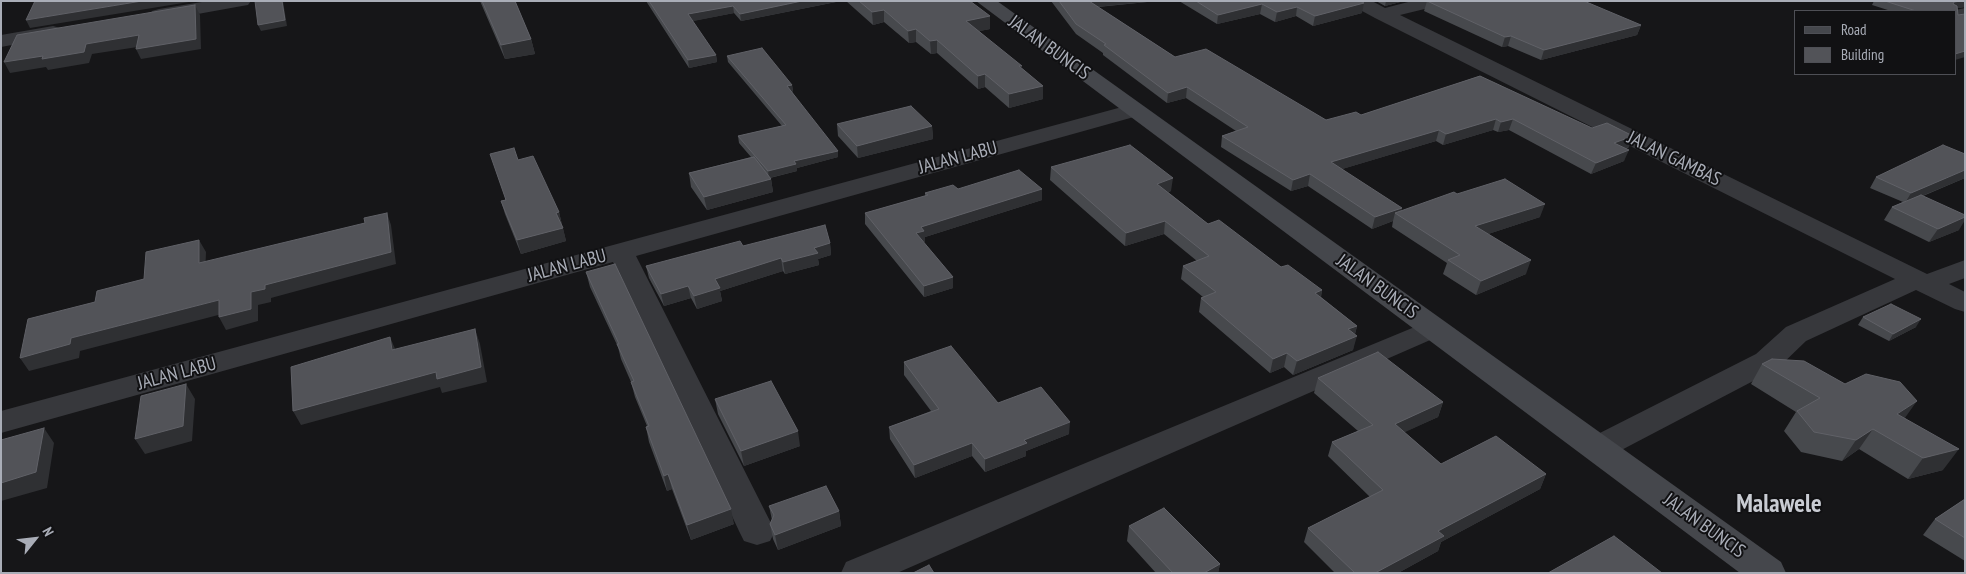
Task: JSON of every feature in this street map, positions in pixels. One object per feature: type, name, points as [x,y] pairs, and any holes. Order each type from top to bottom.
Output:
[{"type":"street","points":[[145,17],[242,1]]},
{"type":"street","name":"JALAN BUNCIS","points":[[985,1],[1768,573]]},
{"type":"street","name":"JALAN GAMBAS","points":[[1357,1],[1965,303]]},
{"type":"street","points":[[1382,14],[1435,1]]},
{"type":"street","points":[[1,41],[68,30]]},
{"type":"street","name":"JALAN LABU","points":[[1,422],[1133,110]]},
{"type":"street","points":[[621,251],[757,531]]},
{"type":"street","points":[[1598,448],[1767,361],[1796,334],[1922,281],[1965,268]]},
{"type":"street","points":[[859,573],[1434,328]]},
{"type":"building","points":[[35,1],[142,1],[26,20]]},
{"type":"building","points":[[255,1],[282,1],[285,20],[258,25]]},
{"type":"building","points":[[482,1],[515,1],[531,39],[501,45]]},
{"type":"building","points":[[649,1],[802,1],[740,14],[733,6],[688,14],[716,55],[688,60]]},
{"type":"building","points":[[859,1],[970,1],[990,16],[966,21],[1022,66],[1019,66],[1043,86],[1009,94],[985,74],[978,76],[937,40],[930,41],[916,29],[908,31],[884,10],[872,12]]},
{"type":"building","points":[[1059,1],[1089,1],[1175,57],[1206,49],[1326,120],[1356,112],[1361,115],[1480,76],[1592,128],[1607,123],[1633,136],[1614,143],[1629,150],[1596,163],[1513,119],[1501,122],[1496,119],[1446,134],[1439,130],[1331,162],[1402,208],[1375,217],[1310,174],[1293,180],[1222,136],[1248,127],[1187,87],[1168,93],[1104,45],[1106,44],[1076,24]]},
{"type":"building","points":[[1196,1],[1360,1],[1364,3],[1315,16],[1297,7],[1277,12],[1262,4],[1218,15]]},
{"type":"building","points":[[1427,1],[1584,1],[1641,25],[1544,50],[1511,36],[1505,37]]},
{"type":"building","points":[[1885,1],[1961,1],[1954,2],[1953,4],[1957,6],[1958,15],[1965,14],[1965,51],[1956,54],[1956,10],[1913,10]]},
{"type":"building","points":[[195,5],[196,39],[136,49],[139,35],[86,44],[84,52],[42,59],[43,56],[4,62],[17,35]]},
{"type":"building","points":[[762,48],[792,85],[787,86],[838,151],[794,161],[796,164],[768,171],[738,136],[786,125],[727,56]]},
{"type":"building","points":[[911,106],[932,126],[857,146],[837,124]]},
{"type":"building","points":[[1130,145],[1173,178],[1157,184],[1208,224],[1219,220],[1281,267],[1288,265],[1322,290],[1315,293],[1357,326],[1348,329],[1357,336],[1297,361],[1287,353],[1273,359],[1201,298],[1216,292],[1183,266],[1209,256],[1165,221],[1126,233],[1051,167]]},
{"type":"building","points":[[1943,145],[1965,154],[1965,170],[1911,193],[1876,177]]},
{"type":"building","points":[[514,148],[518,160],[533,156],[559,212],[556,213],[563,228],[517,240],[501,201],[506,200],[490,154]]},
{"type":"building","points":[[754,157],[771,179],[704,197],[689,173]]},
{"type":"building","points":[[1019,170],[1042,189],[921,227],[924,231],[916,233],[953,277],[924,286],[865,213],[928,195],[925,193],[953,185],[958,189]]},
{"type":"building","points":[[1505,179],[1545,204],[1475,226],[1531,260],[1481,281],[1448,260],[1460,255],[1395,213],[1454,192],[1457,194]]},
{"type":"building","points":[[1921,195],[1965,215],[1965,217],[1938,229],[1892,207]]},
{"type":"building","points":[[387,213],[391,252],[265,285],[265,289],[251,292],[251,309],[219,317],[219,300],[71,338],[70,344],[20,358],[28,319],[95,302],[97,291],[144,279],[146,252],[199,240],[199,263],[365,223],[364,218]]},
{"type":"building","points":[[825,225],[830,243],[814,248],[818,253],[783,262],[781,258],[715,279],[720,288],[694,296],[688,286],[661,294],[646,266],[740,241],[743,246]]},
{"type":"building","points":[[615,264],[731,509],[687,525],[668,474],[664,476],[646,427],[649,426],[631,382],[634,381],[586,272]]},
{"type":"building","points":[[1891,304],[1921,319],[1893,334],[1863,317]]},
{"type":"building","points":[[475,329],[481,367],[437,379],[436,372],[293,411],[291,367],[390,337],[392,350]]},
{"type":"building","points":[[951,346],[998,403],[1041,387],[1070,422],[1024,440],[1027,443],[985,459],[972,443],[914,465],[889,427],[939,409],[904,362]]},
{"type":"building","points":[[1378,352],[1443,402],[1395,424],[1441,464],[1496,436],[1546,474],[1438,531],[1444,536],[1375,573],[1355,573],[1308,528],[1383,490],[1332,442],[1373,425],[1318,378]]},
{"type":"building","points":[[1772,359],[1804,361],[1845,384],[1866,374],[1900,382],[1917,401],[1897,414],[1959,449],[1923,458],[1873,429],[1856,440],[1814,432],[1797,411],[1820,398],[1762,364]]},
{"type":"building","points":[[771,381],[798,431],[741,451],[715,399]]},
{"type":"building","points":[[186,384],[183,426],[135,439],[141,396]]},
{"type":"building","points":[[44,428],[36,472],[1,483],[1,440]]},
{"type":"building","points":[[826,486],[839,511],[775,535],[770,524],[774,515],[769,506]]},
{"type":"building","points":[[1965,499],[1965,538],[1935,519]]},
{"type":"building","points":[[1164,508],[1220,564],[1204,573],[1173,573],[1129,526]]},
{"type":"building","points":[[1614,536],[1662,573],[1548,573]]},
{"type":"building","points":[[929,565],[934,573],[913,573]]},
{"type":"district","name":"Malawele","points":[[1779,505]]}]
